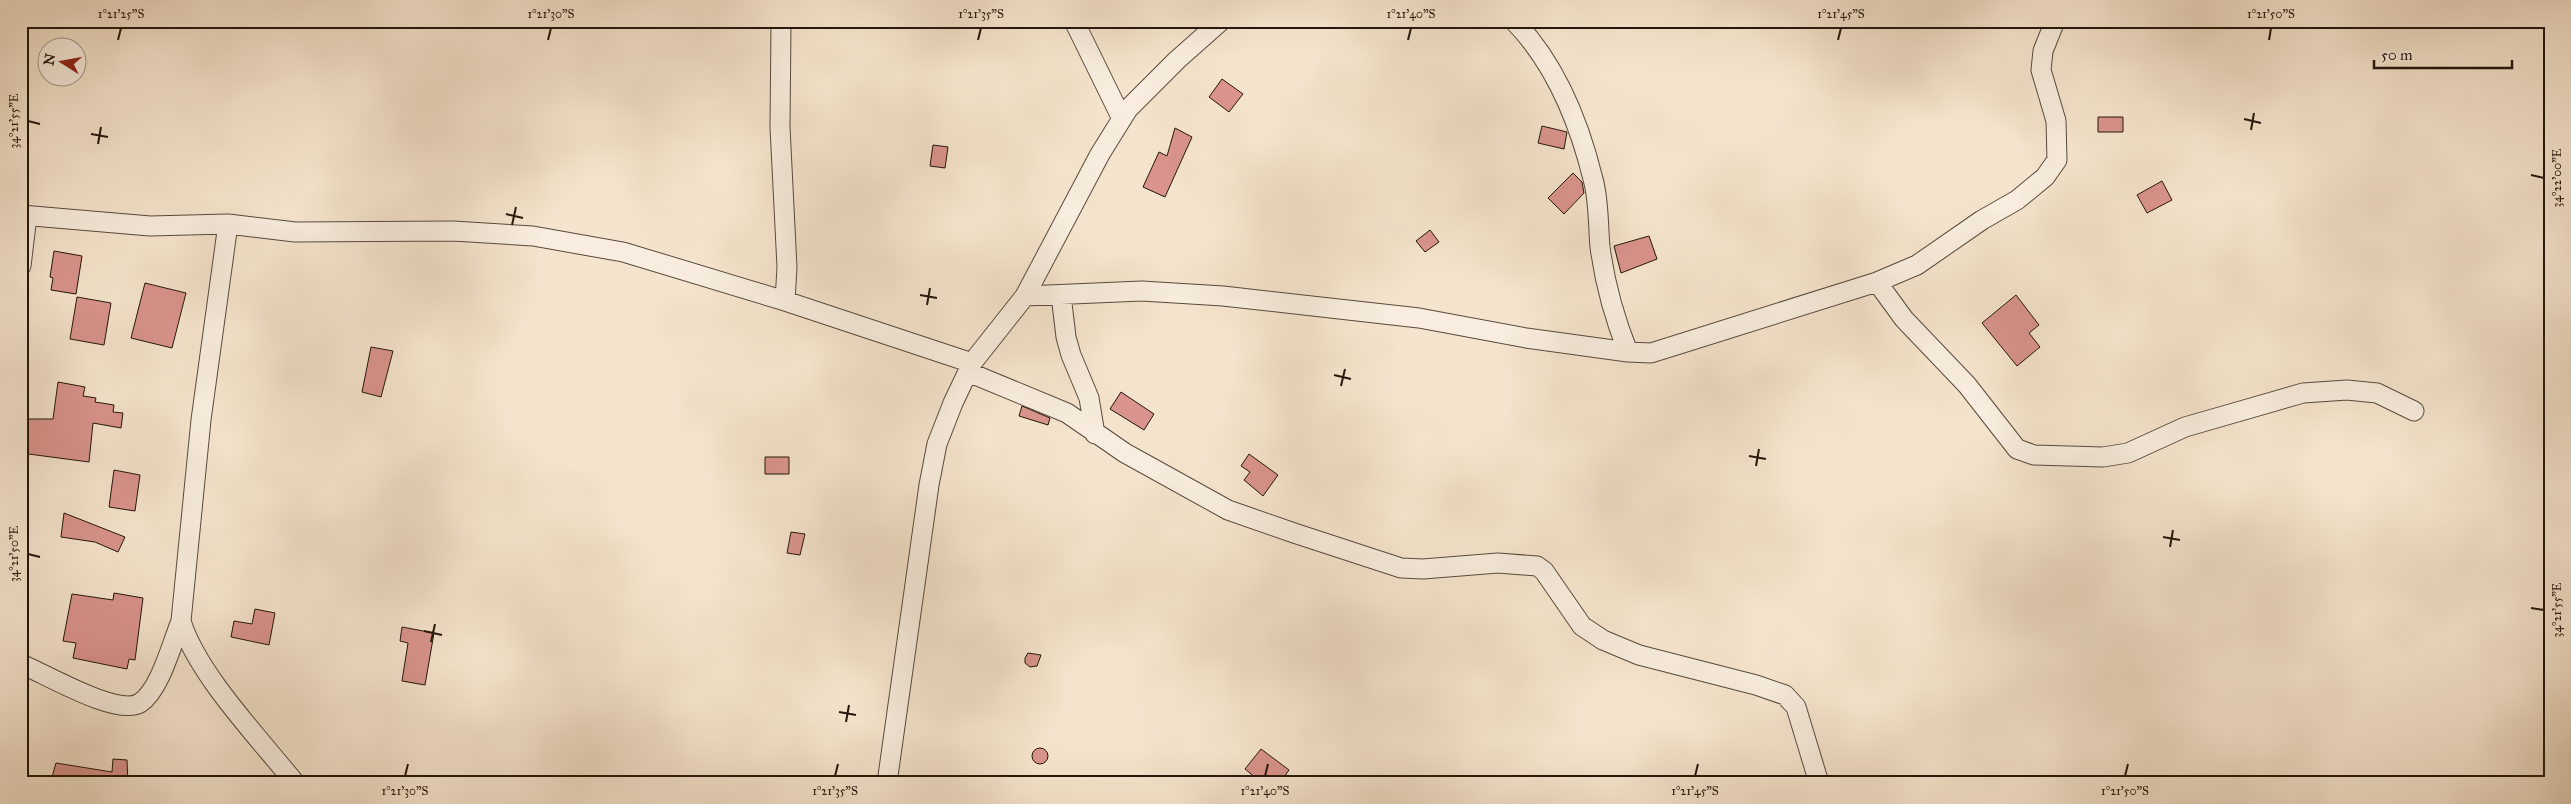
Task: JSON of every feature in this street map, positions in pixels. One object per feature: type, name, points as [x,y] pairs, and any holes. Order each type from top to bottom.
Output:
[{"type":"street","points":[[781,21],[780,128],[787,268],[785,301]]},
{"type":"street","points":[[1074,21],[1122,119]]},
{"type":"street","points":[[887,783],[929,485],[938,444],[970,367],[1025,296],[1100,154],[1128,109],[1177,60],[1221,21]]},
{"type":"street","points":[[1514,21],[1547,63],[1569,104],[1594,180],[1601,249],[1612,312],[1628,352]]},
{"type":"street","points":[[1025,296],[1142,291],[1223,296],[1419,318],[1628,352],[1651,353],[1877,282],[1917,265],[1982,220],[2017,200],[2045,177],[2058,160],[2056,121],[2041,70],[2044,51],[2055,21]]},
{"type":"street","points":[[21,266],[24,215],[150,226],[228,224],[295,232],[453,231],[533,236],[623,252],[785,301],[970,367],[1067,413],[1094,434],[1228,510],[1372,560],[1401,568],[1423,569],[1498,563],[1537,566],[1544,571],[1582,626],[1603,640],[1639,655],[1756,685],[1785,695],[1796,707],[1819,783]]},
{"type":"street","points":[[21,664],[38,670],[78,693],[129,706],[139,704],[157,682],[181,621],[201,420],[228,224]]},
{"type":"street","points":[[1877,282],[1904,319],[1967,385],[2017,449],[2034,455],[2103,457],[2128,453],[2186,427],[2303,393],[2347,390],[2377,393],[2414,411]]},
{"type":"street","points":[[1061,295],[1066,337],[1071,355],[1089,398],[1094,434]]},
{"type":"street","points":[[181,621],[193,649],[230,704],[295,783]]},
{"type":"building","points":[[1222,79],[1243,94],[1229,112],[1209,97]]},
{"type":"building","points":[[2098,117],[2123,117],[2123,132],[2098,132]]},
{"type":"building","points":[[1542,126],[1567,132],[1564,149],[1538,143]]},
{"type":"building","points":[[1175,128],[1192,137],[1165,197],[1143,187],[1159,152],[1167,156]]},
{"type":"building","points":[[933,145],[948,147],[945,168],[930,166]]},
{"type":"building","points":[[1573,173],[1582,182],[1584,193],[1564,214],[1548,198]]},
{"type":"building","points":[[2162,181],[2172,200],[2147,213],[2137,195]]},
{"type":"building","points":[[1430,230],[1439,242],[1425,252],[1416,241]]},
{"type":"building","points":[[1649,236],[1657,259],[1621,273],[1614,246]]},
{"type":"building","points":[[54,251],[82,256],[76,294],[51,290],[53,278],[50,277]]},
{"type":"building","points":[[145,283],[186,293],[172,348],[131,338]]},
{"type":"building","points":[[2016,295],[2039,325],[2029,333],[2040,347],[2017,366],[1982,323]]},
{"type":"building","points":[[77,297],[111,303],[104,345],[70,339]]},
{"type":"building","points":[[371,347],[393,351],[381,397],[362,392]]},
{"type":"building","points":[[58,382],[85,387],[83,396],[96,398],[95,402],[114,405],[113,412],[123,413],[121,428],[93,423],[89,462],[21,453],[21,419],[53,419]]},
{"type":"building","points":[[1121,392],[1154,414],[1144,430],[1110,409]]},
{"type":"building","points":[[1022,406],[1050,418],[1048,425],[1019,416]]},
{"type":"building","points":[[1249,454],[1278,475],[1263,496],[1244,480],[1250,472],[1241,466]]},
{"type":"building","points":[[765,457],[789,457],[789,474],[765,474]]},
{"type":"building","points":[[114,470],[140,475],[135,511],[109,507]]},
{"type":"building","points":[[64,513],[125,537],[118,552],[95,542],[61,537]]},
{"type":"building","points":[[791,532],[805,534],[800,555],[787,553]]},
{"type":"building","points":[[114,593],[143,598],[135,660],[129,659],[127,669],[73,658],[76,643],[63,641],[72,594],[113,600]]},
{"type":"building","points":[[255,609],[275,613],[269,645],[231,637],[234,621],[252,624]]},
{"type":"building","points":[[402,627],[434,633],[425,685],[402,681],[408,643],[400,641]]},
{"type":"building","points":[[1028,653],[1041,655],[1037,666],[1030,667],[1025,663]]},
{"type":"building","points":[[1037,748],[1043,748],[1048,753],[1046,762],[1037,764],[1032,759],[1032,753]]},
{"type":"building","points":[[1261,749],[1289,770],[1280,783],[1262,783],[1245,769]]},
{"type":"building","points":[[113,759],[127,760],[128,783],[89,783],[52,777],[56,763],[112,772]]}]
